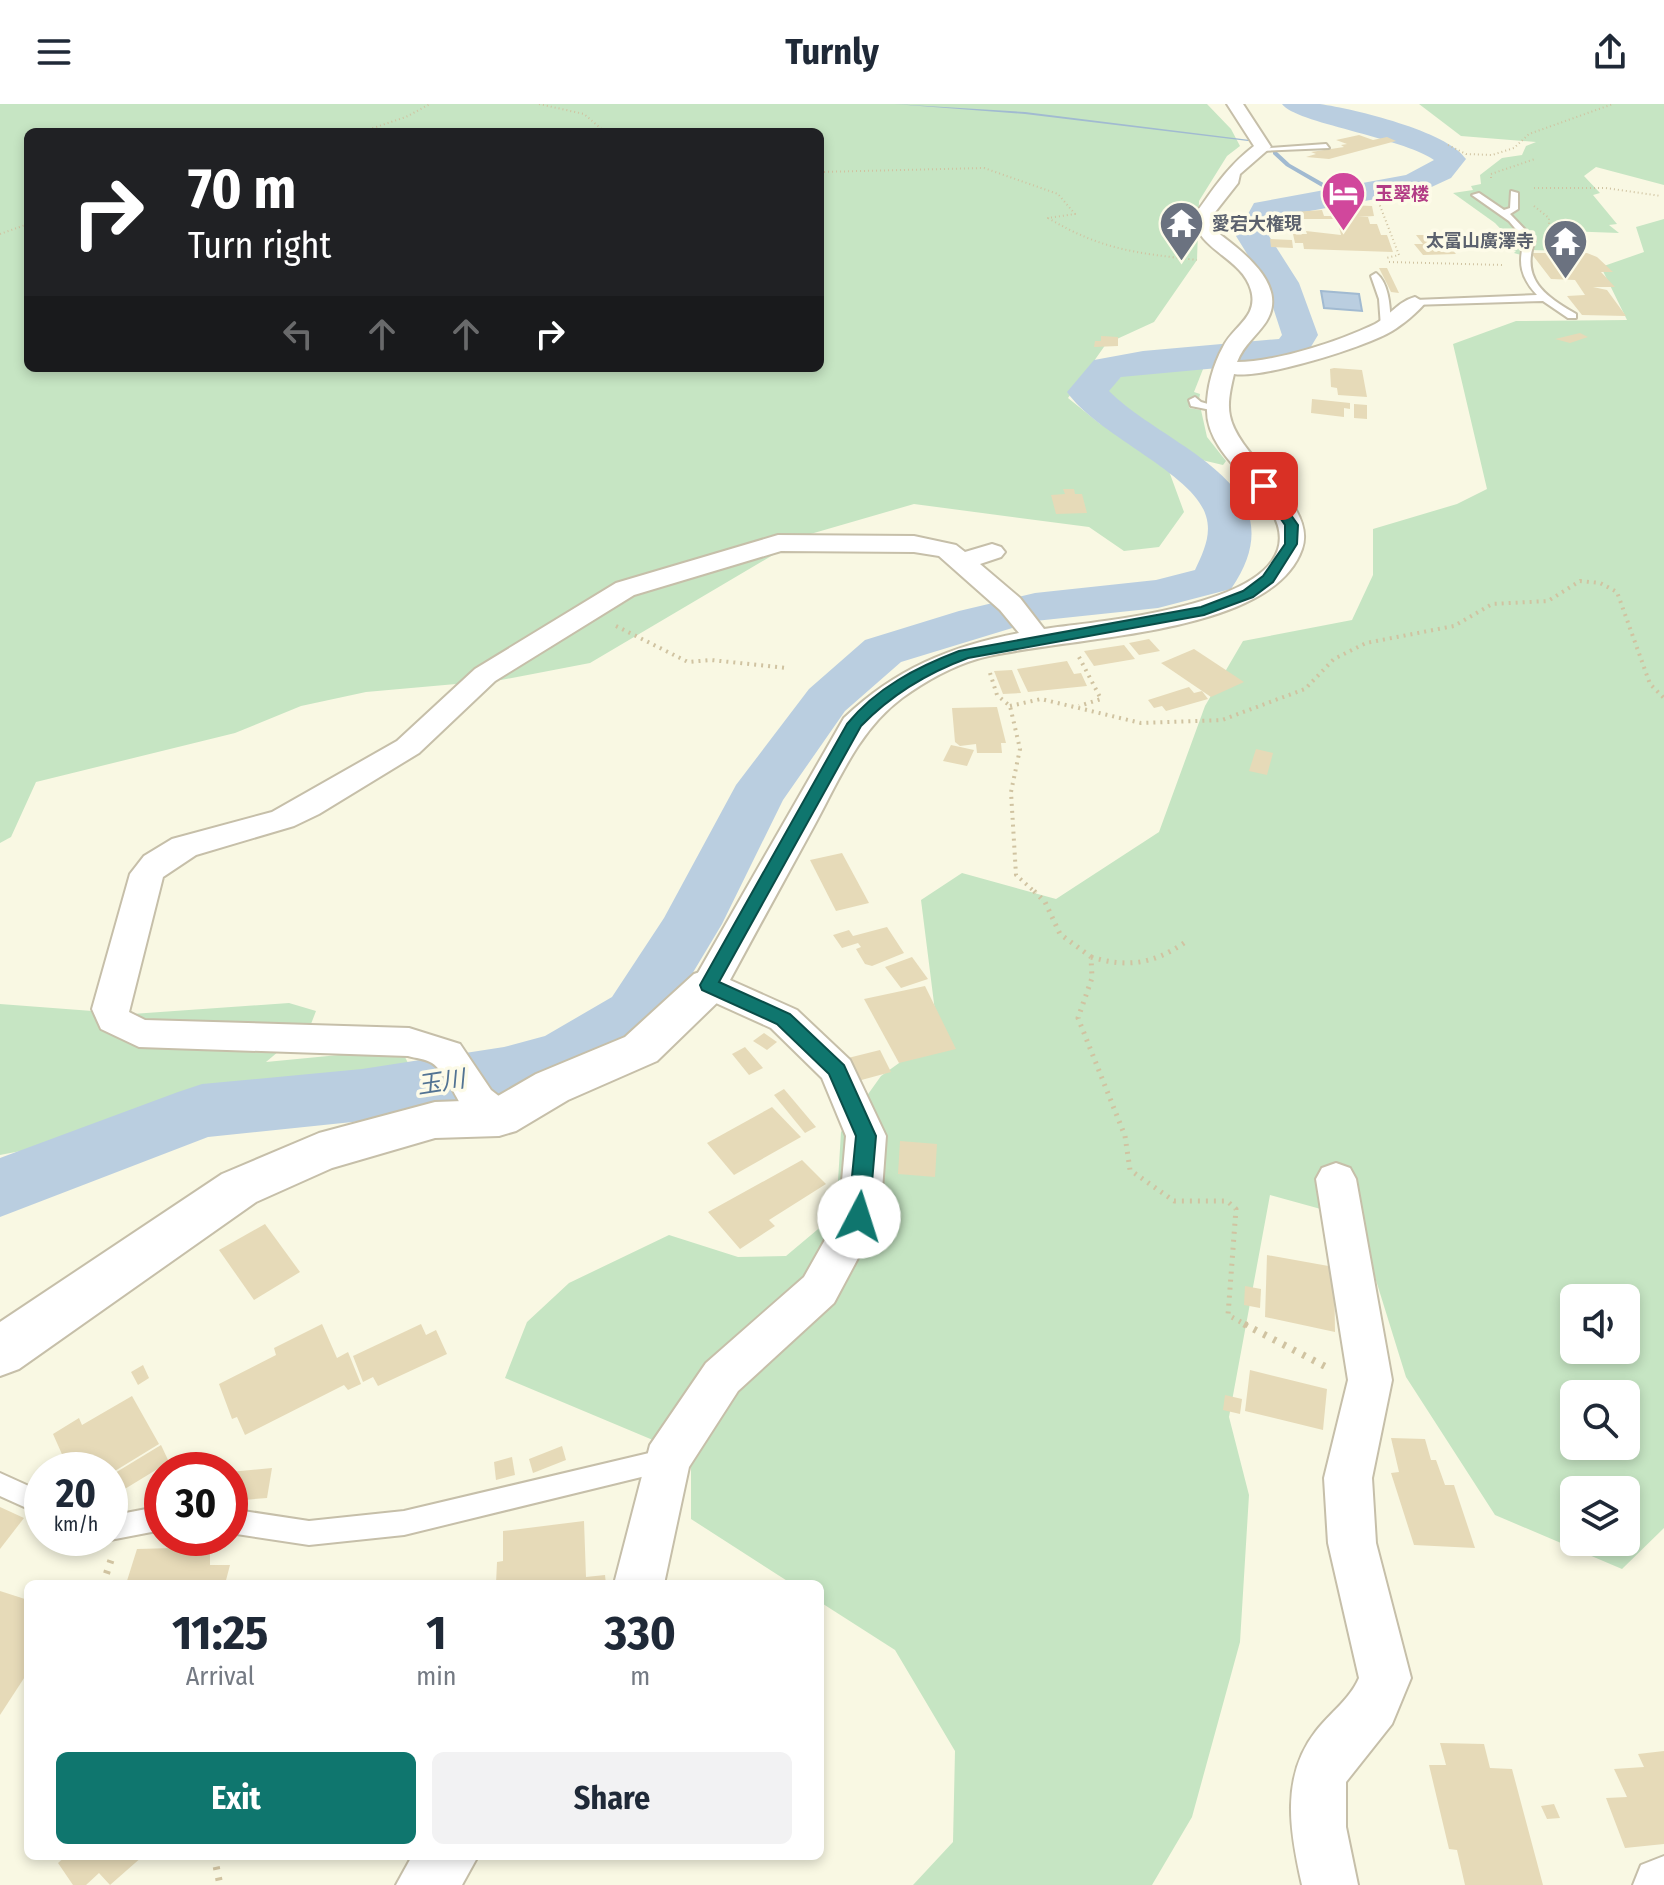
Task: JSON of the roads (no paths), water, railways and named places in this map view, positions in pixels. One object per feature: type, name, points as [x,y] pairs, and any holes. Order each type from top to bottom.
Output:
[{"type":"street","points":[[488,1109],[447,1054],[409,1042],[139,1033],[114,1020],[110,1009],[147,874],[169,853],[283,819],[333,792],[408,747],[485,675],[625,589],[711,566],[778,543],[839,541],[914,544],[947,550],[1022,620],[1068,635],[1204,610],[1248,594],[1268,579],[1285,559],[1291,544],[1291,525],[1226,440],[1206,404],[1235,344],[1260,314],[1259,287],[1241,260],[1204,231],[1203,216],[1229,183],[1232,172],[1263,147],[1235,104]]},
{"type":"street","points":[[1226,366],[1241,369],[1317,353],[1386,327],[1395,322],[1405,306],[1415,303]]},
{"type":"street","points":[[961,561],[992,552]]},
{"type":"street","points":[[0,1352],[239,1188],[319,1152],[435,1120],[488,1109],[552,1087],[641,1049],[709,985],[855,724],[878,700],[928,668],[983,649],[1022,620]]},
{"type":"street","points":[[640,1580],[667,1460],[722,1377],[819,1290],[859,1217],[866,1136],[837,1070],[784,1019],[709,985]]},
{"type":"street","points":[[1330,1885],[1317,1824],[1323,1769],[1381,1698],[1385,1678],[1351,1530],[1348,1478],[1370,1380],[1336,1179]]},
{"type":"street","points":[[424,1885],[446,1860]]},
{"type":"lane","points":[[1261,149],[1326,146]]},
{"type":"lane","points":[[1503,213],[1514,209],[1514,193]]},
{"type":"lane","points":[[1476,195],[1503,213],[1530,240],[1524,251],[1524,265],[1541,298]]},
{"type":"lane","points":[[1376,276],[1384,299],[1386,327]]},
{"type":"lane","points":[[1415,303],[1541,298],[1572,316]]},
{"type":"lane","points":[[248,1524],[309,1533],[404,1523],[667,1460]]},
{"type":"lane","points":[[0,1484],[24,1495]]},
{"type":"water","points":[[1321,291],[1359,294],[1362,311],[1324,308]]},
{"type":"waterway","points":[[896,104],[1025,113],[1248,140]]},
{"type":"waterway","name":"玉川","points":[[0,1188],[202,1111],[362,1095],[504,1072],[565,1055],[635,1014],[691,924],[756,797],[827,700],[883,651],[976,621],[1035,607],[1158,594],[1214,579],[1230,545],[1229,516],[1215,492],[1192,470],[1107,413],[1087,392],[1108,368],[1143,362],[1282,351],[1293,347],[1300,335],[1293,308],[1275,271],[1252,236],[1265,210],[1414,183],[1440,172],[1451,159],[1435,147],[1397,132],[1296,104]]},
{"type":"waterway","points":[[1275,153],[1288,165],[1325,186],[1323,200]]},
{"type":"place","name":"玉翠楼","points":[[1344,233]]},
{"type":"place","name":"愛宕大権現","points":[[1181,263]]},
{"type":"place","name":"太冨山廣澤寺","points":[[1565,280]]}]
